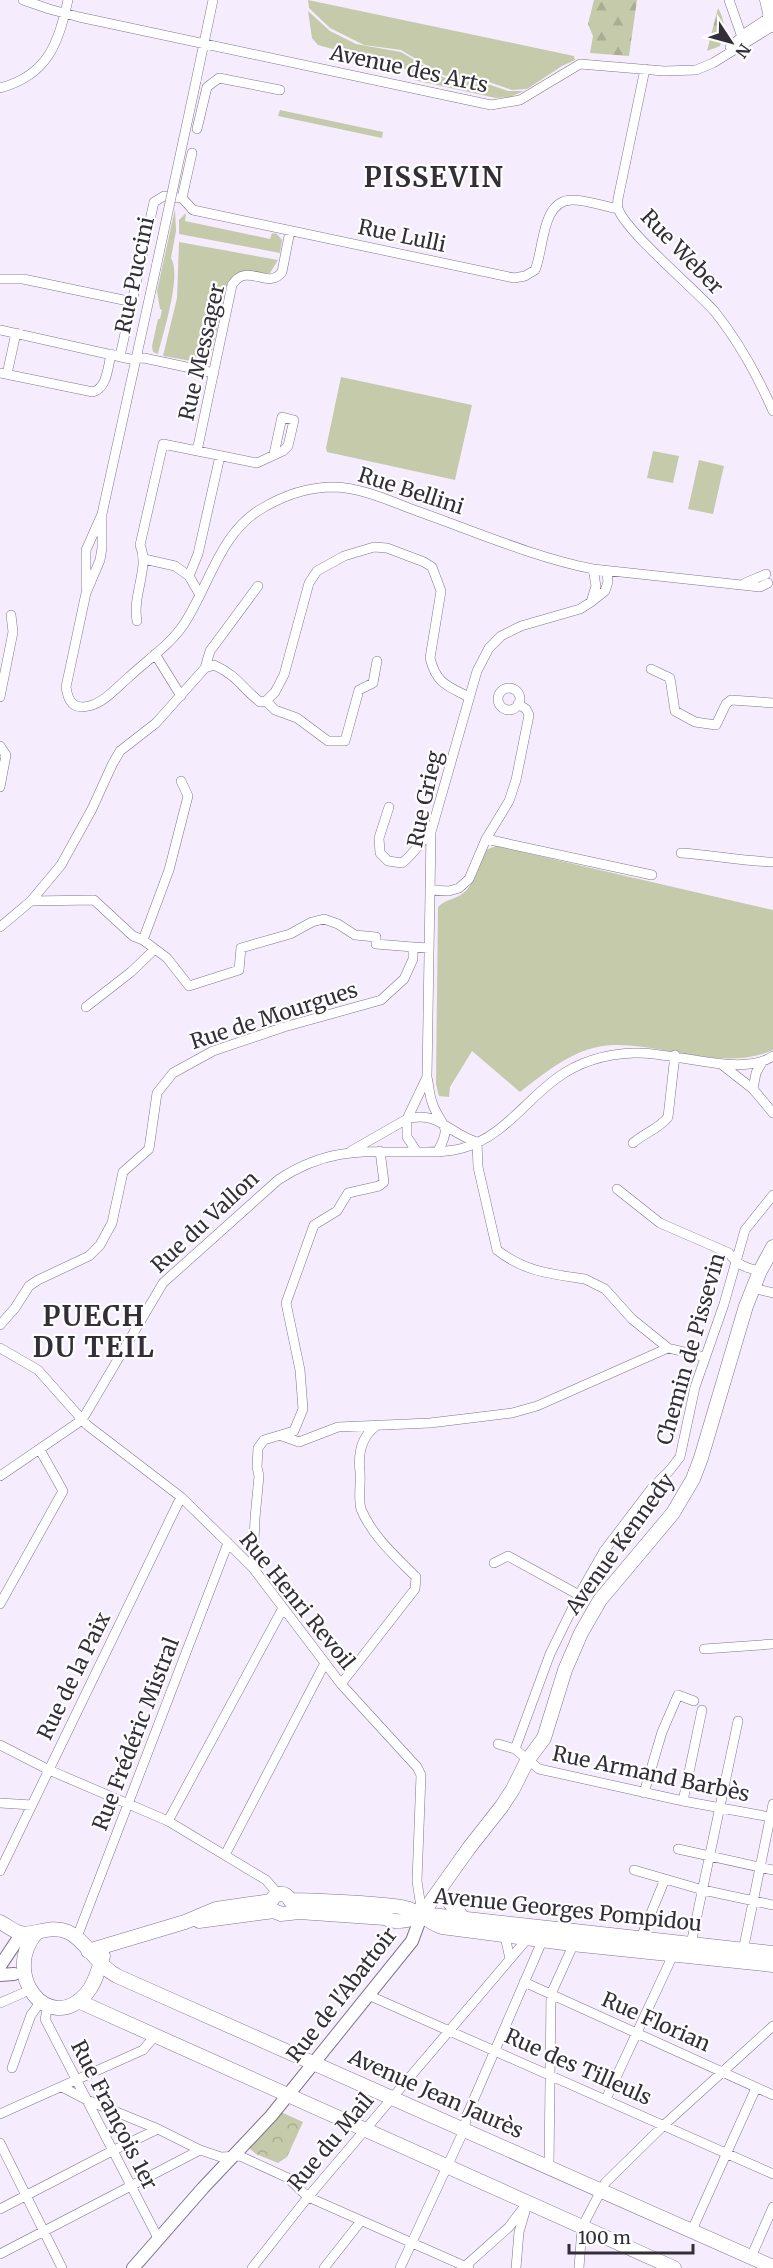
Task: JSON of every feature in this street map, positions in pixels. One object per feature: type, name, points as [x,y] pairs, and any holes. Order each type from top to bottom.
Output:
[{"type":"main road","name":"Avenue Kennedy","points":[[422,1914],[502,1806],[527,1761],[544,1738],[565,1670],[595,1608],[673,1513],[693,1479],[753,1288],[773,1247]]},
{"type":"main road","name":"Avenue Kennedy","points":[[445,1897],[453,1881],[507,1812],[522,1788],[527,1761]]},
{"type":"main road","points":[[280,1903],[385,1918],[391,1915],[422,1914],[445,1897],[464,1919]]},
{"type":"main road","points":[[88,1951],[108,1947],[185,1922],[280,1903],[403,1907],[422,1914]]},
{"type":"main road","name":"Avenue Georges Pompidou","points":[[422,1914],[464,1919],[528,1938],[773,1965]]},
{"type":"main road","name":"Avenue Georges Pompidou","points":[[422,1914],[433,1924],[691,1944],[773,1953]]},
{"type":"main road","points":[[0,1922],[22,1933],[59,1930],[77,1937],[88,1951],[90,1967],[87,1980],[81,1990],[49,2006]]},
{"type":"main road","points":[[39,1930],[24,1942],[15,1959],[15,1974],[23,1993],[49,2006],[78,2001],[674,2268]]},
{"type":"main road","points":[[78,2001],[92,1986],[108,1947]]},
{"type":"main road","name":"Avenue Jean Jaurès","points":[[88,1951],[117,1976],[773,2267]]},
{"type":"main road","points":[[0,1967],[15,1974]]},
{"type":"street","name":"Avenue des Arts","points":[[23,0],[65,13],[491,105],[520,100],[580,64],[686,72],[713,63],[771,16]]},
{"type":"street","points":[[0,88],[15,84],[38,68],[56,44],[68,0]]},
{"type":"street","name":"Rue Puccini","points":[[66,687],[86,593],[101,554],[102,514],[213,0]]},
{"type":"street","points":[[729,0],[742,37]]},
{"type":"street","name":"Avenue des Arts","points":[[713,63],[757,24],[771,16]]},
{"type":"street","name":"Rue Weber","points":[[645,69],[618,208],[631,227],[715,313],[756,373],[773,411]]},
{"type":"street","points":[[197,129],[207,87],[219,78],[280,90]]},
{"type":"street","points":[[16,333],[3,373],[93,392],[99,390],[116,355],[133,302],[154,202],[164,196],[182,198],[192,153]]},
{"type":"street","name":"Rue Lulli","points":[[182,198],[189,207],[196,211],[514,278],[525,276],[535,270],[549,216],[557,206],[573,200],[618,208]]},
{"type":"street","name":"Rue Messager","points":[[197,451],[232,285],[245,274],[269,279],[279,276],[282,272],[290,231]]},
{"type":"street","points":[[0,279],[23,279],[133,302]]},
{"type":"street","points":[[0,330],[214,373]]},
{"type":"street","name":"Rue Messager","points":[[137,621],[135,608],[145,556],[140,545],[163,444],[257,463],[274,454]]},
{"type":"street","points":[[189,576],[198,554],[220,456]]},
{"type":"street","name":"Rue Bellini","points":[[66,687],[68,699],[76,707],[99,703],[173,639],[185,623],[232,537],[242,524],[259,510],[284,496],[301,491],[325,488],[365,492],[576,566],[742,584],[771,579]]},
{"type":"street","name":"Rue Puccini","points":[[86,593],[86,549],[102,514]]},
{"type":"street","points":[[204,668],[214,665],[224,670],[236,677],[260,702],[266,701],[275,692],[284,675],[309,583],[317,571],[344,556],[374,547],[387,549],[432,567],[441,591],[430,658],[432,668],[436,677],[443,684],[469,697]]},
{"type":"street","points":[[144,559],[175,566],[189,576],[200,595]]},
{"type":"street","points":[[591,602],[596,586],[593,569]]},
{"type":"street","points":[[604,591],[608,582],[607,571]]},
{"type":"street","name":"Rue Grieg","points":[[446,1126],[432,1104],[427,1077],[431,832],[480,662],[501,636],[521,626],[580,609],[625,572]]},
{"type":"street","points":[[0,927],[31,901],[61,865],[120,751],[156,723],[181,696],[204,668],[210,651],[258,586]]},
{"type":"street","points":[[0,697],[1,682],[13,632],[11,615]]},
{"type":"street","points":[[155,654],[181,696]]},
{"type":"street","points":[[266,701],[275,710],[297,718],[328,741],[345,741],[359,690],[372,683],[378,661]]},
{"type":"street","points":[[651,669],[670,678],[675,711],[695,722],[716,725],[726,704],[731,700],[773,703]]},
{"type":"street","points":[[430,890],[449,891],[459,888],[469,879],[486,839],[509,801],[516,780],[528,715],[526,709],[518,704]]},
{"type":"street","points":[[0,746],[6,755],[0,787]]},
{"type":"street","points":[[143,940],[170,870],[188,796],[181,782]]},
{"type":"street","points":[[389,807],[379,838],[380,853],[388,861],[402,863],[431,832]]},
{"type":"street","points":[[486,839],[652,875]]},
{"type":"street","points":[[681,853],[773,862]]},
{"type":"street","points":[[31,901],[94,900],[133,936],[143,940],[167,958],[189,987],[238,970],[241,948],[290,934],[312,922],[324,919],[338,924],[355,935],[376,937],[376,944],[429,948]]},
{"type":"street","name":"Rue de Mourgues","points":[[0,1325],[15,1308],[29,1286],[95,1252],[112,1223],[123,1172],[149,1149],[158,1093],[173,1073],[213,1051],[284,1027],[381,1000],[404,980],[413,959],[413,947]]},
{"type":"street","points":[[86,1007],[155,949]]},
{"type":"street","name":"Rue du Vallon","points":[[82,1420],[154,1297],[172,1274],[278,1180],[296,1168],[321,1157],[349,1152],[463,1149],[499,1130],[557,1077],[592,1059],[616,1054],[642,1053],[675,1055],[721,1064],[747,1065],[762,1062],[773,1056]]},
{"type":"street","points":[[633,1143],[643,1134],[662,1125],[668,1116],[675,1055]]},
{"type":"street","points":[[753,1089],[756,1072],[762,1062]]},
{"type":"street","points":[[721,1064],[753,1089],[773,1113]]},
{"type":"street","name":"Rue Grieg","points":[[407,1119],[427,1077]]},
{"type":"street","points":[[417,1152],[406,1137],[407,1119],[425,1116],[436,1119],[465,1138],[477,1142],[478,1167],[497,1250],[507,1258],[533,1271],[593,1282],[605,1289],[632,1319],[668,1348],[705,1357]]},
{"type":"street","name":"Rue du Vallon","points":[[349,1152],[407,1119]]},
{"type":"street","points":[[438,1151],[445,1139],[446,1126]]},
{"type":"street","points":[[463,1149],[478,1167]]},
{"type":"street","points":[[253,1569],[255,1518],[260,1476],[257,1467],[258,1448],[264,1440],[294,1431],[303,1409],[300,1370],[286,1303],[314,1225],[337,1211],[348,1193],[380,1186],[384,1182],[380,1151]]},
{"type":"street","points":[[617,1189],[660,1223],[729,1253],[735,1262],[747,1269],[760,1271]]},
{"type":"street","name":"Chemin de Pissevin","points":[[515,1749],[550,1654],[579,1595],[604,1551],[652,1488],[680,1457],[695,1387],[724,1304],[745,1230],[773,1195]]},
{"type":"street","points":[[753,1288],[773,1293]]},
{"type":"street","name":"Rue Henri Revoil","points":[[0,1348],[38,1371],[82,1420],[181,1497],[253,1569],[341,1684],[417,1767],[421,1775],[417,1881],[422,1914]]},
{"type":"street","points":[[282,1436],[299,1442],[338,1426],[376,1426],[460,1420],[525,1410],[668,1348]]},
{"type":"street","points":[[0,1476],[82,1420]]},
{"type":"street","points":[[341,1684],[415,1589],[416,1577],[377,1535],[360,1507],[362,1485],[358,1458],[369,1431],[376,1426]]},
{"type":"street","points":[[0,1604],[63,1491],[40,1450]]},
{"type":"street","name":"Rue de la Paix","points":[[0,1871],[181,1497]]},
{"type":"street","name":"Rue Frédéric Mistral","points":[[77,1937],[228,1544]]},
{"type":"street","points":[[494,1563],[508,1556],[579,1595]]},
{"type":"street","points":[[168,1821],[283,1608]]},
{"type":"street","points":[[704,1649],[773,1644]]},
{"type":"street","points":[[226,1853],[325,1663]]},
{"type":"street","points":[[644,1792],[662,1732],[678,1695],[694,1701]]},
{"type":"street","points":[[684,1801],[702,1710]]},
{"type":"street","points":[[691,1944],[738,1721]]},
{"type":"street","points":[[498,1744],[515,1749],[527,1761]]},
{"type":"street","points":[[0,1745],[49,1770],[168,1821],[226,1853],[274,1886],[280,1903]]},
{"type":"street","name":"Rue Armand Barbès","points":[[527,1761],[539,1769],[684,1801],[770,1817]]},
{"type":"street","points":[[0,1803],[32,1805]]},
{"type":"street","points":[[743,1951],[773,1804]]},
{"type":"street","points":[[678,1849],[773,1870]]},
{"type":"street","points":[[634,1870],[703,1890],[773,1905]]},
{"type":"street","points":[[640,1940],[665,1879]]},
{"type":"street","name":"Rue de l'Abattoir","points":[[133,2268],[272,2116],[412,1941],[422,1914]]},
{"type":"street","points":[[503,1929],[510,1959]]},
{"type":"street","points":[[0,1967],[22,1933]]},
{"type":"street","name":"Rue du Mail","points":[[252,2268],[308,2197],[528,1938]]},
{"type":"street","points":[[400,2268],[464,2130],[467,2115],[543,1940]]},
{"type":"street","points":[[549,2168],[550,1994],[572,1944]]},
{"type":"street","points":[[606,2099],[673,1955]]},
{"type":"street","points":[[0,1975],[15,1974]]},
{"type":"street","name":"Rue Florian","points":[[524,1982],[773,2095]]},
{"type":"street","points":[[0,2003],[23,1993]]},
{"type":"street","name":"Rue des Tilleuls","points":[[368,1995],[773,2174]]},
{"type":"street","points":[[12,2068],[31,2015],[49,2006]]},
{"type":"street","name":"Rue François 1er","points":[[49,2006],[45,2019],[158,2238]]},
{"type":"street","points":[[579,2268],[582,2227],[600,2189],[664,2125],[773,2026]]},
{"type":"street","points":[[0,2114],[143,2050],[155,2036]]},
{"type":"street","points":[[62,2087],[200,2150],[221,2157],[240,2156],[288,2178],[308,2197],[466,2268],[509,2227],[527,2203]]},
{"type":"street","points":[[692,2230],[756,2088]]},
{"type":"street","points":[[0,2209],[158,2129]]},
{"type":"street","points":[[0,2143],[62,2268]]},
{"type":"street","points":[[0,2254],[200,2150]]},
{"type":"street","points":[[516,2268],[519,2232],[527,2203]]},
{"type":"street","points":[[751,2257],[773,2207]]},
{"type":"street","points":[[324,2268],[361,2221]]},
{"type":"street","points":[[509,2227],[519,2232]]},
{"type":"green space","points":[[308,0],[574,56],[575,60],[527,89],[512,90],[486,81],[454,79],[441,74],[401,50],[364,45],[330,28],[309,8]]},
{"type":"green space","points":[[594,0],[637,0],[629,56],[590,53],[593,36],[588,24]]},
{"type":"green space","points":[[718,8],[723,22],[722,41],[720,46],[707,51]]},
{"type":"green space","points":[[308,11],[330,31],[356,44],[401,52],[443,77],[485,83],[508,91],[524,91],[510,97],[496,98],[414,80],[414,75],[409,70],[318,45],[312,38]]},
{"type":"green space","points":[[280,110],[383,132],[382,138],[278,116]]},
{"type":"green space","points":[[175,209],[176,231],[171,258],[174,266],[173,291],[158,354],[153,352],[152,346],[162,310],[157,291]]},
{"type":"green space","points":[[186,213],[185,221],[270,239],[272,233],[277,234],[282,240],[280,253],[179,234],[179,220]]},
{"type":"green space","points":[[179,242],[278,260],[270,273],[239,273],[228,281],[212,350],[202,363],[163,356],[177,298]]},
{"type":"green space","points":[[341,377],[472,405],[455,480],[327,452]]},
{"type":"green space","points":[[653,451],[679,456],[673,483],[647,478]]},
{"type":"green space","points":[[699,460],[724,466],[713,514],[688,509]]},
{"type":"green space","points":[[496,846],[773,910],[773,1050],[754,1056],[714,1058],[653,1048],[600,1046],[563,1061],[520,1092],[472,1051],[450,1087],[449,1097],[439,1096],[436,1084],[438,907],[459,896],[469,887],[486,850]]},
{"type":"green space","points":[[281,2112],[303,2122],[287,2157],[278,2163],[256,2154],[249,2148]]},
{"type":"district","name":"PISSEVIN","points":[[434,178]]},
{"type":"district","name":"PUECH DU TEIL","points":[[94,1332]]}]
